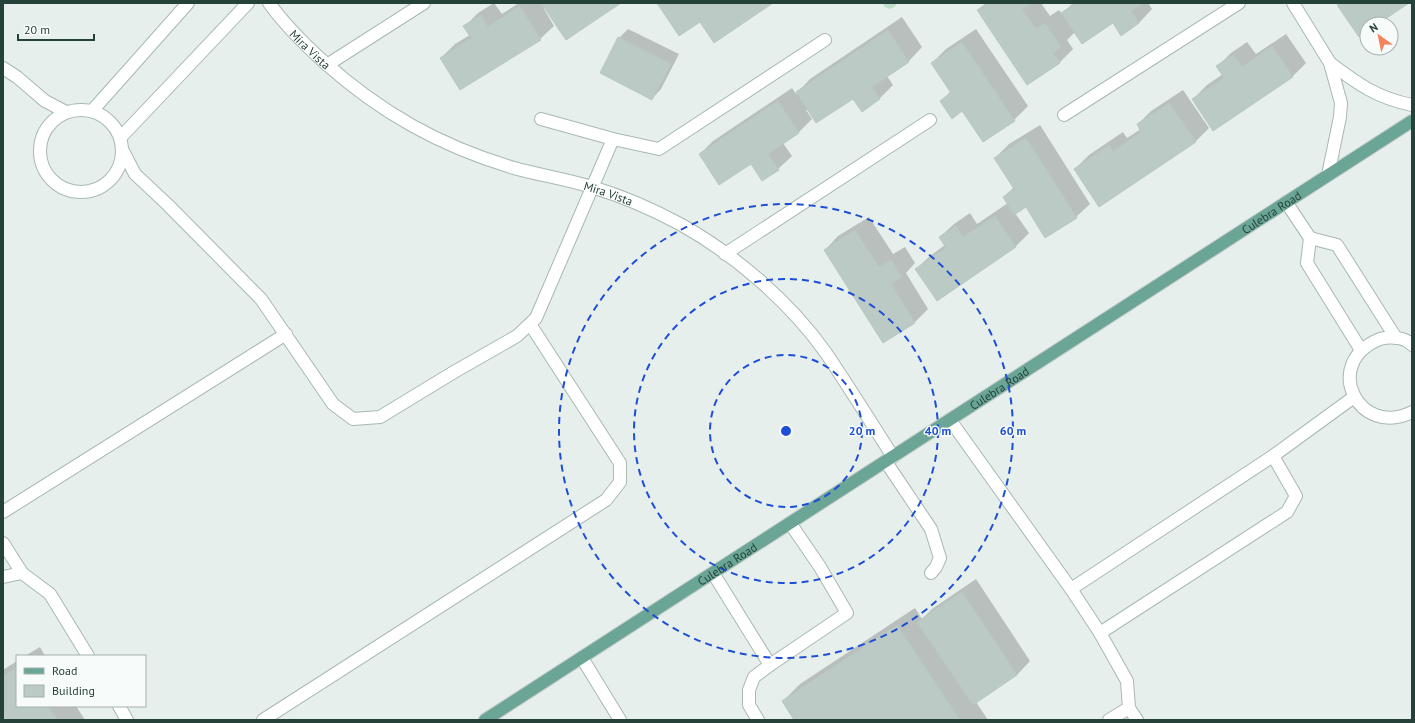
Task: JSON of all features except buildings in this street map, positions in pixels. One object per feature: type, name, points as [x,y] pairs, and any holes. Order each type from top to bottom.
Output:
[{"type":"main road","name":"Culebra Road","points":[[485,720],[1412,121]]},
{"type":"street","points":[[92,111],[188,3]]},
{"type":"street","points":[[120,137],[248,3]]},
{"type":"street","name":"Mira Vista","points":[[269,3],[308,48],[344,80],[383,109],[431,136],[469,153],[515,168],[592,187],[637,204],[680,225],[725,254],[759,281],[798,320],[825,352],[890,459],[931,529],[940,558],[936,567],[931,573]]},
{"type":"street","points":[[327,65],[424,3]]},
{"type":"street","points":[[1064,115],[1239,3]]},
{"type":"street","points":[[1293,3],[1330,63],[1340,103],[1340,117],[1328,175]]},
{"type":"street","points":[[540,119],[613,139],[659,149],[825,40]]},
{"type":"street","points":[[1330,63],[1372,92],[1412,105]]},
{"type":"street","points":[[3,68],[17,77],[45,101],[66,112]]},
{"type":"street","points":[[80,109],[92,111],[104,117],[120,137],[122,150],[121,164],[115,176],[105,185],[93,191],[79,193],[65,190],[53,182],[44,171],[40,158],[40,144],[45,130],[54,119],[66,112],[80,109]]},
{"type":"street","points":[[725,254],[930,120]]},
{"type":"street","points":[[122,150],[135,174],[168,205],[261,299],[333,404],[353,419],[380,417],[517,336],[536,318],[613,139]]},
{"type":"street","points":[[1286,202],[1310,238],[1307,263],[1361,350]]},
{"type":"street","points":[[1310,238],[1337,244],[1396,338]]},
{"type":"street","points":[[263,720],[606,500],[620,482],[620,463],[530,324]]},
{"type":"street","points":[[3,512],[286,334]]},
{"type":"street","points":[[1412,345],[1396,338],[1385,337],[1361,350],[1354,360],[1350,373],[1350,386],[1354,398],[1363,408],[1373,414],[1386,417],[1399,416],[1412,412]]},
{"type":"street","points":[[1071,589],[1273,456],[1354,398]]},
{"type":"street","points":[[950,420],[1071,589],[1100,633],[1127,681],[1129,708],[1137,720]]},
{"type":"street","points":[[1100,633],[1287,512],[1296,496],[1273,456]]},
{"type":"street","points":[[758,720],[749,705],[749,690],[754,677],[847,613],[820,567],[790,524]]},
{"type":"street","points":[[3,543],[22,574],[50,594],[87,655]]},
{"type":"street","points":[[713,573],[770,665]]},
{"type":"street","points":[[3,577],[22,574]]},
{"type":"street","points":[[582,658],[620,720]]},
{"type":"street","points":[[120,707],[127,720]]},
{"type":"street","points":[[1109,720],[1129,708]]},
{"type":"green space","points":[[882,3],[898,3],[890,9],[885,7]]}]
